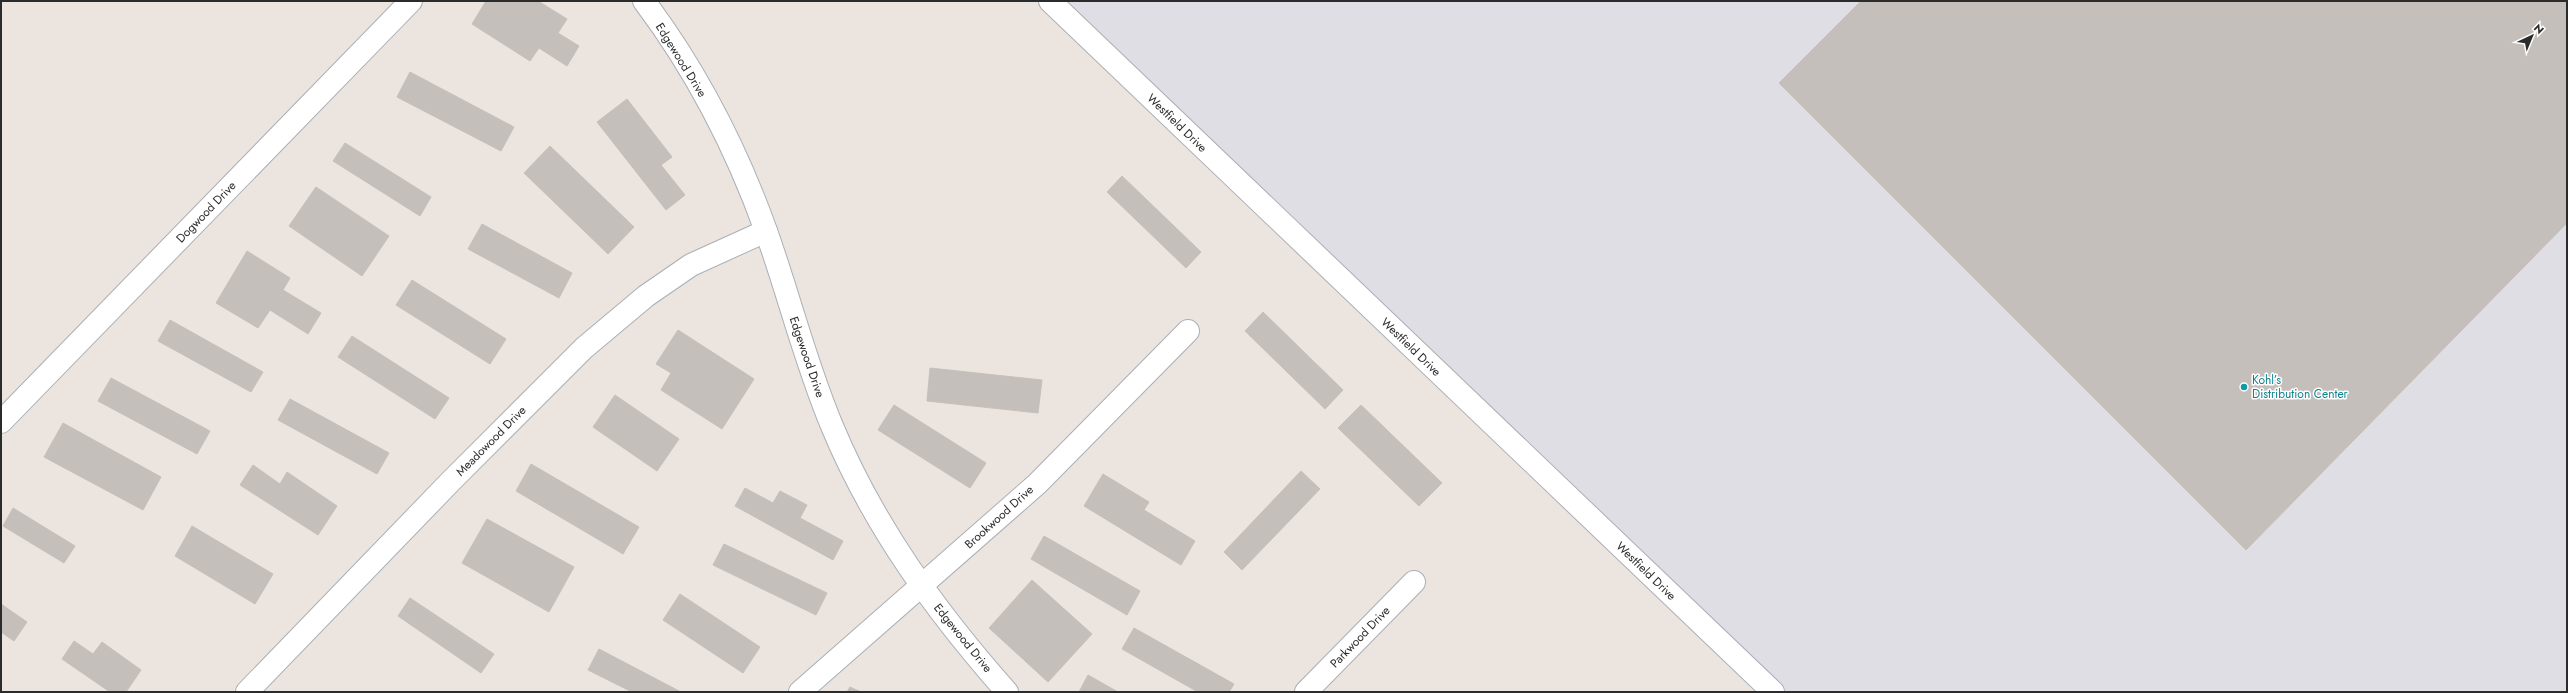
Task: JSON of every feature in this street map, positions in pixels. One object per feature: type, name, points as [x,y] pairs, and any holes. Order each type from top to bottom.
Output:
[{"type":"street","name":"Dogwood Drive","points":[[1,422],[411,1]]},
{"type":"street","name":"Edgewood Drive","points":[[644,1],[692,74],[718,122],[766,231],[813,376],[832,426],[854,475],[880,522],[921,586],[973,653],[1007,692]]},
{"type":"street","name":"Westfield Drive","points":[[1050,1],[1773,692]]},
{"type":"street","name":"Meadowood Drive","points":[[247,692],[451,481],[584,348],[646,296],[691,265],[766,231]]},
{"type":"street","name":"Brookwood Drive","points":[[800,692],[1037,484],[1188,331]]},
{"type":"street","name":"Parkwood Drive","points":[[1306,692],[1414,582]]},
{"type":"shaded area","points":[[1053,1],[2567,1],[2567,692],[1770,692]]},
{"type":"building","points":[[486,1],[538,1],[567,19],[558,33],[579,46],[567,66],[539,48],[530,61],[472,24]]},
{"type":"building","name":"Kohl’s Distribution Center","points":[[1861,1],[2567,1],[2567,223],[2246,550],[1779,83]]},
{"type":"building","points":[[410,72],[514,127],[501,151],[397,97]]},
{"type":"building","points":[[627,99],[672,157],[661,165],[685,195],[666,210],[597,122]]},
{"type":"building","points":[[345,143],[431,197],[420,216],[333,161]]},
{"type":"building","points":[[550,146],[634,227],[608,254],[524,173]]},
{"type":"building","points":[[1122,176],[1201,252],[1186,268],[1107,192]]},
{"type":"building","points":[[316,187],[389,236],[362,276],[289,226]]},
{"type":"building","points":[[482,224],[572,273],[559,298],[468,249]]},
{"type":"building","points":[[247,251],[290,278],[283,290],[321,313],[308,334],[270,310],[258,328],[216,303]]},
{"type":"building","points":[[412,280],[506,339],[490,364],[396,305]]},
{"type":"building","points":[[1263,312],[1343,390],[1325,409],[1245,331]]},
{"type":"building","points":[[170,320],[263,372],[251,392],[158,341]]},
{"type":"building","points":[[678,330],[754,379],[722,429],[661,390],[671,373],[656,364]]},
{"type":"building","points":[[352,336],[449,398],[435,419],[338,357]]},
{"type":"building","points":[[930,368],[1042,380],[1038,413],[927,401]]},
{"type":"building","points":[[111,378],[210,431],[197,454],[98,401]]},
{"type":"building","points":[[615,395],[679,439],[657,471],[593,427]]},
{"type":"building","points":[[290,399],[389,453],[377,474],[278,420]]},
{"type":"building","points":[[894,405],[986,463],[970,488],[878,430]]},
{"type":"building","points":[[1361,405],[1442,483],[1419,506],[1338,428]]},
{"type":"building","points":[[63,423],[161,477],[143,510],[44,457]]},
{"type":"building","points":[[531,464],[639,527],[623,554],[516,491]]},
{"type":"building","points":[[253,465],[280,484],[287,472],[337,506],[318,535],[240,485]]},
{"type":"building","points":[[1301,471],[1320,489],[1242,570],[1224,552]]},
{"type":"building","points":[[1103,474],[1149,502],[1144,510],[1195,541],[1181,565],[1084,506]]},
{"type":"building","points":[[745,488],[773,503],[780,491],[807,505],[800,518],[843,541],[833,560],[735,506]]},
{"type":"building","points":[[13,508],[75,546],[64,563],[3,526]]},
{"type":"building","points":[[487,519],[574,567],[549,612],[462,563]]},
{"type":"building","points":[[192,526],[273,574],[255,604],[175,556]]},
{"type":"building","points":[[1044,536],[1140,591],[1127,615],[1031,559]]},
{"type":"building","points":[[724,544],[827,593],[816,615],[713,565]]},
{"type":"building","points":[[1032,580],[1092,634],[1048,682],[989,628]]},
{"type":"building","points":[[680,594],[760,647],[743,673],[663,620]]},
{"type":"building","points":[[410,598],[494,654],[481,673],[398,616]]},
{"type":"building","points":[[1,604],[27,622],[14,641],[1,632]]},
{"type":"building","points":[[1134,628],[1234,684],[1229,692],[1198,692],[1122,649]]},
{"type":"building","points":[[74,641],[93,654],[102,642],[141,670],[126,692],[110,692],[62,659]]},
{"type":"building","points":[[599,649],[681,692],[632,692],[588,670]]},
{"type":"building","points":[[1088,675],[1118,692],[1079,692]]},
{"type":"building","points":[[850,687],[861,692],[847,692]]},
{"type":"place","name":"Kohl’s Distribution Center","points":[[2244,387]]}]
